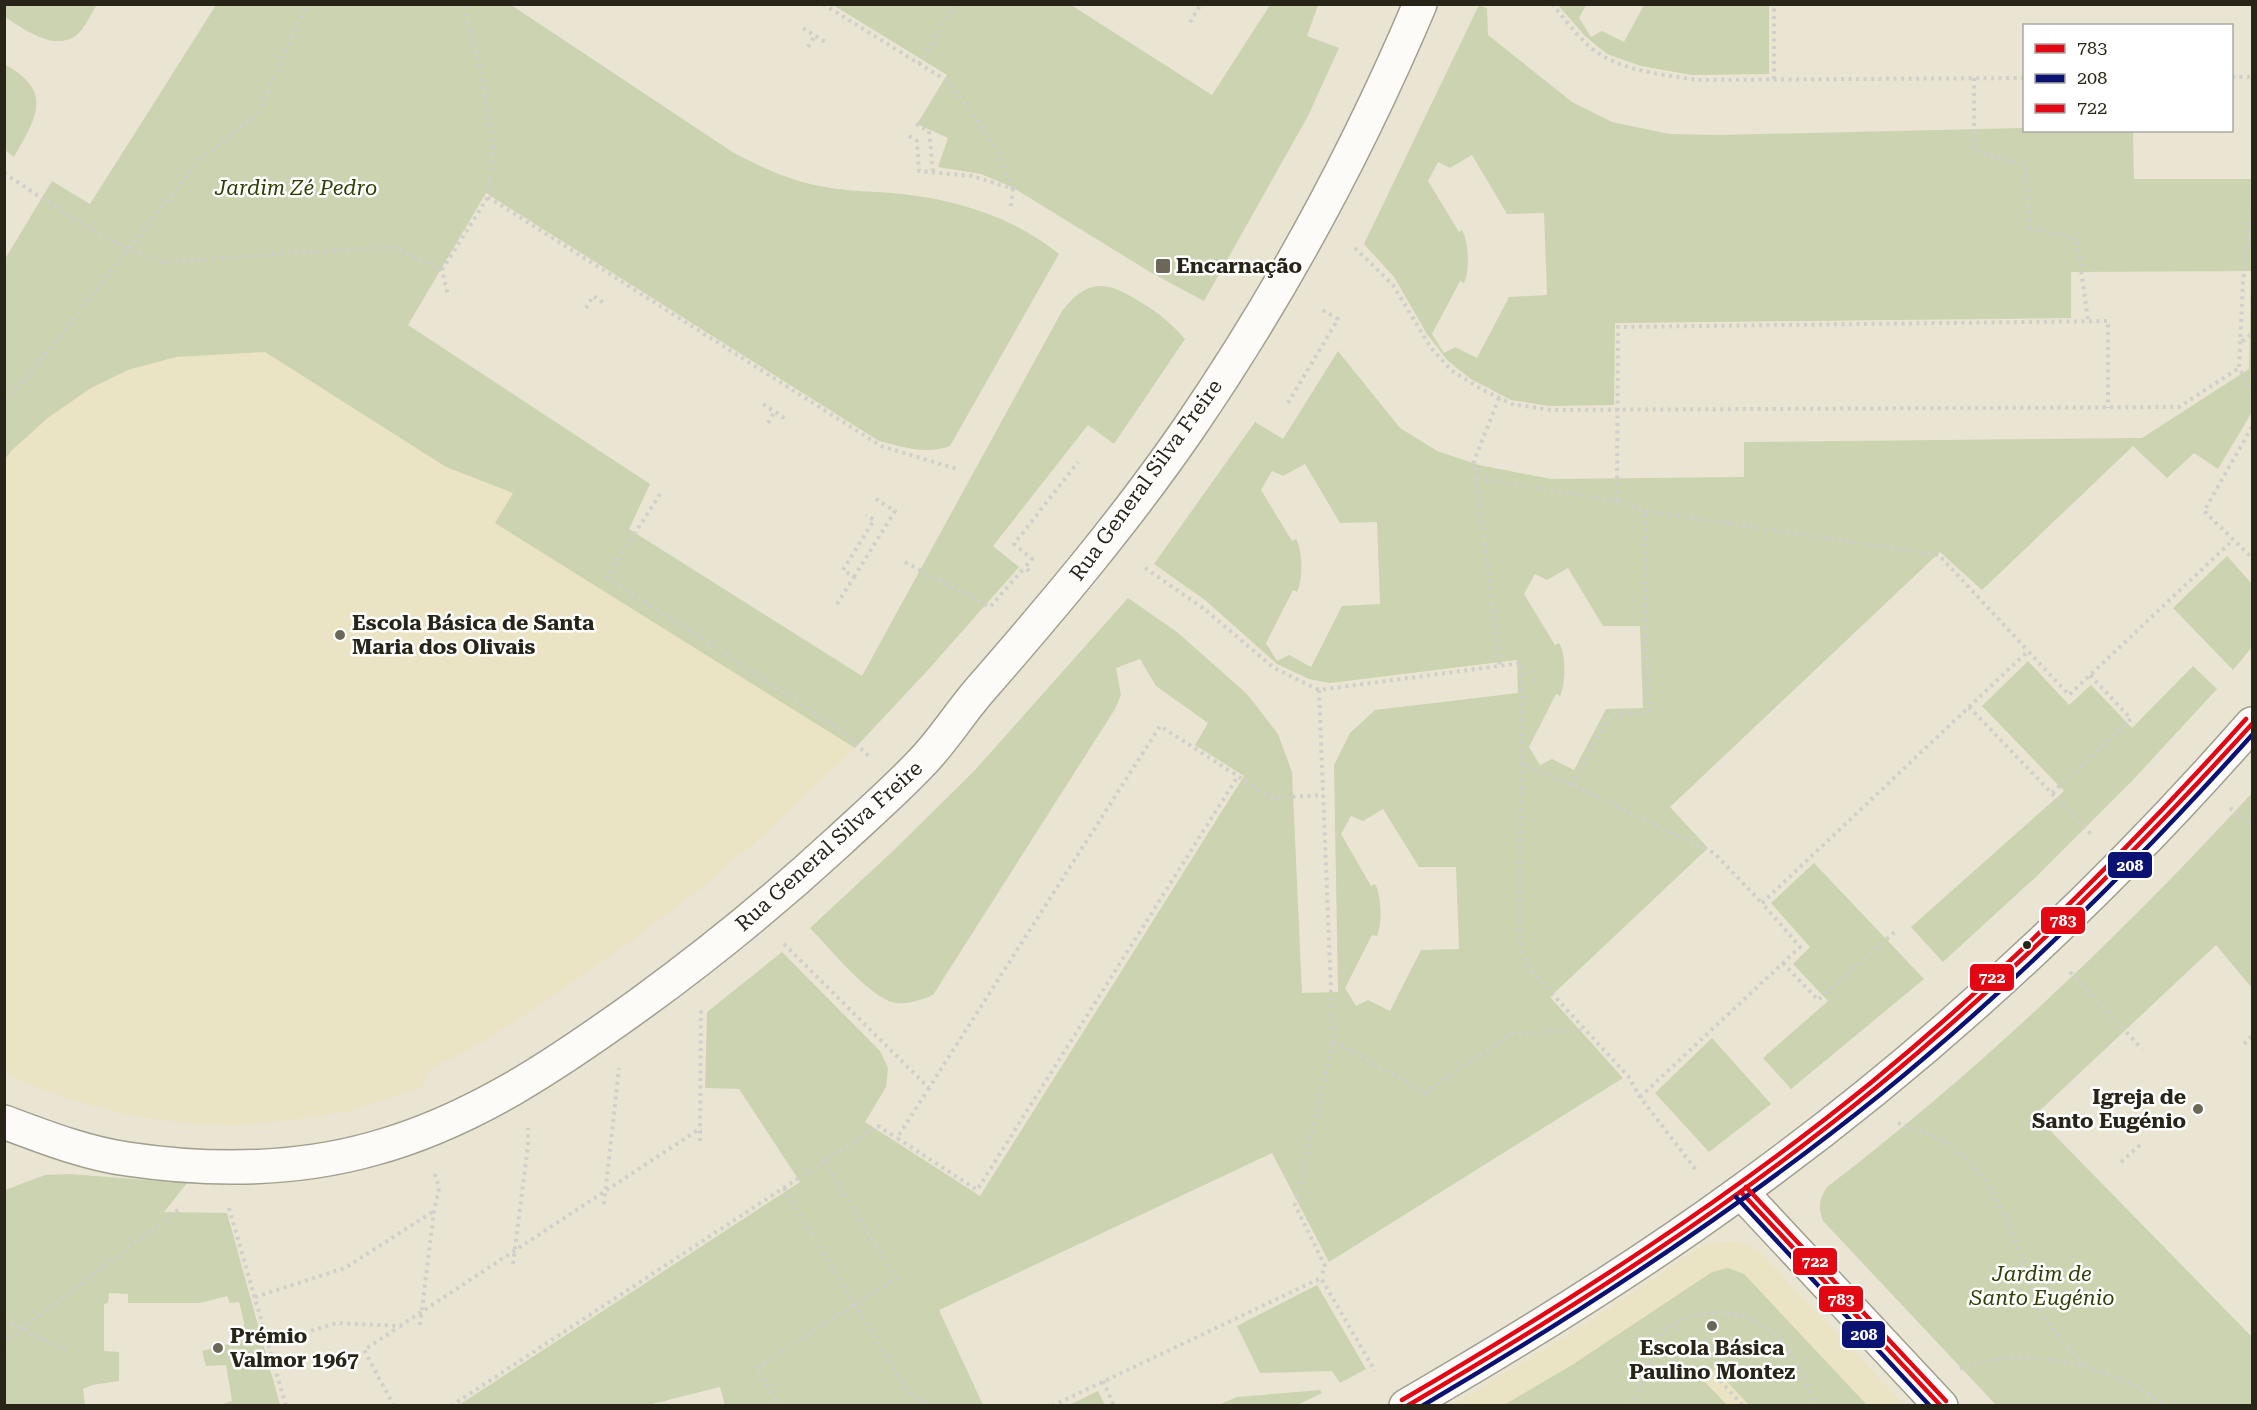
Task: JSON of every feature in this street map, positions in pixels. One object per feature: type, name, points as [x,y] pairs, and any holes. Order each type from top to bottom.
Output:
[{"type":"street","name":"Rua General Silva Freire","points":[[4,1122],[73,1146],[125,1159],[238,1168],[318,1160],[369,1150],[458,1118],[514,1089],[597,1035],[662,988],[768,904],[925,759],[976,694],[1045,616],[1125,515],[1189,428],[1258,320],[1321,213],[1369,120],[1420,4]]},
{"type":"street","points":[[1406,1406],[1576,1304],[1741,1192],[1900,1068],[2032,951],[2135,851],[2253,724]]},
{"type":"street","points":[[1741,1192],[1941,1406]]},
{"type":"path","points":[[4,10],[8,4]]},
{"type":"path","points":[[4,398],[25,379],[202,158],[258,113],[307,4]]},
{"type":"path","points":[[448,296],[442,270],[488,197],[493,144],[478,58],[463,4]]},
{"type":"path","points":[[823,4],[947,81],[995,147],[1013,189],[1011,207]]},
{"type":"path","points":[[919,64],[955,4]]},
{"type":"path","points":[[1190,22],[1202,4]]},
{"type":"path","points":[[1552,4],[1590,46],[1607,58],[1647,72],[1696,80],[2023,78]]},
{"type":"path","points":[[1774,4],[1774,79]]},
{"type":"path","points":[[803,28],[826,43]]},
{"type":"path","points":[[808,47],[815,36]]},
{"type":"path","points":[[2233,77],[2253,77]]},
{"type":"path","points":[[1974,78],[1974,152],[2025,165],[2030,228],[2077,239],[2088,321]]},
{"type":"path","points":[[916,124],[929,131],[933,171]]},
{"type":"path","points":[[909,136],[916,141],[919,171],[972,176],[1013,189]]},
{"type":"path","points":[[4,173],[72,218],[128,249],[162,262],[393,247],[442,270]]},
{"type":"path","points":[[488,197],[881,446],[957,469]]},
{"type":"path","points":[[2253,207],[2243,282],[2240,368],[2253,390]]},
{"type":"path","points":[[1355,248],[1393,285],[1431,348],[1451,370],[1481,389],[1512,404],[1551,410],[2179,407],[2240,368]]},
{"type":"path","points":[[586,308],[593,296],[605,304]]},
{"type":"path","points":[[1288,403],[1338,319],[1319,308]]},
{"type":"path","points":[[1617,501],[1618,327],[2108,321],[2108,408]]},
{"type":"path","points":[[2241,342],[2253,334]]},
{"type":"path","points":[[1499,398],[1474,461],[1500,666]]},
{"type":"path","points":[[763,404],[786,419]]},
{"type":"path","points":[[768,423],[775,411]]},
{"type":"path","points":[[2253,427],[2204,511],[2253,558]]},
{"type":"path","points":[[905,562],[990,608],[1032,559],[1014,544],[1078,462]]},
{"type":"path","points":[[1477,478],[1617,501],[1645,511],[1939,555],[2069,695],[2233,540]]},
{"type":"path","points":[[660,494],[607,577],[842,730],[899,785]]},
{"type":"path","points":[[837,604],[895,511],[876,499]]},
{"type":"path","points":[[1572,785],[1610,716],[1649,713],[1645,619],[1645,511]]},
{"type":"path","points":[[854,577],[843,570],[873,520],[866,515]]},
{"type":"path","points":[[1025,567],[1034,575]]},
{"type":"path","points":[[1145,568],[1203,608],[1274,668],[1319,690],[1521,663],[1519,925],[1521,950],[1533,973],[1628,1076],[1640,1097],[1696,1170]]},
{"type":"path","points":[[1762,903],[2028,651]]},
{"type":"path","points":[[2052,793],[2132,719],[2090,675]]},
{"type":"path","points":[[1052,1406],[1321,1278],[1325,1266],[1295,1205],[1333,1041],[1319,690]]},
{"type":"path","points":[[1969,707],[2091,834]]},
{"type":"path","points":[[897,1138],[1160,726],[1272,798],[1323,795]]},
{"type":"path","points":[[1520,763],[1572,785],[1714,853],[1800,947],[1640,1097]]},
{"type":"path","points":[[452,1406],[878,1126],[977,1190],[1238,776]]},
{"type":"path","points":[[2225,804],[2253,826]]},
{"type":"path","points":[[1783,963],[1818,1000],[1897,930]]},
{"type":"path","points":[[783,944],[928,1088]]},
{"type":"path","points":[[2065,967],[2142,1049]]},
{"type":"path","points":[[700,1141],[701,1006]]},
{"type":"path","points":[[1333,1041],[1425,1093],[1511,1034],[1585,1030]]},
{"type":"path","points":[[2244,1044],[2253,1036]]},
{"type":"path","points":[[604,1204],[619,1066]]},
{"type":"path","points":[[1890,1120],[1946,1142],[1970,1161],[1989,1188],[2007,1223],[2022,1257],[2036,1303],[2060,1339],[2088,1367]]},
{"type":"path","points":[[513,1264],[528,1145],[528,1127]]},
{"type":"path","points":[[394,1406],[364,1350],[701,1128]]},
{"type":"path","points":[[2121,1162],[2141,1144]]},
{"type":"path","points":[[780,1406],[756,1369],[896,1278],[824,1162]]},
{"type":"path","points":[[420,1324],[439,1188],[434,1169]]},
{"type":"path","points":[[784,1188],[905,1387],[918,1399],[932,1406]]},
{"type":"path","points":[[4,1345],[22,1328],[182,1207]]},
{"type":"path","points":[[229,1208],[286,1406]]},
{"type":"path","points":[[255,1297],[345,1268],[434,1211]]},
{"type":"path","points":[[1321,1278],[1375,1371]]},
{"type":"path","points":[[1631,1406],[1657,1338],[1670,1324],[1686,1316],[1707,1313],[1749,1316],[1774,1334],[1798,1363],[1815,1406]]},
{"type":"path","points":[[4,1319],[68,1352]]},
{"type":"path","points":[[268,1344],[336,1323],[400,1326]]},
{"type":"path","points":[[1958,1370],[1978,1361],[2017,1358],[2054,1360],[2088,1367],[2126,1382],[2165,1406]]},
{"type":"path","points":[[1715,1375],[1743,1406]]},
{"type":"path","points":[[1103,1381],[1114,1406]]},
{"type":"shaded area","name":"Escola Básica de Santa Maria dos Olivais","points":[[265,352],[446,467],[513,493],[496,523],[855,748],[765,834],[699,890],[629,943],[535,1008],[486,1040],[429,1071],[423,1087],[345,1112],[292,1120],[239,1125],[186,1123],[132,1116],[80,1102],[30,1085],[5,1073],[4,460],[49,417],[91,388],[128,370],[176,357]]},
{"type":"shaded area","name":"Escola Básica Paulino Montez","points":[[1716,1242],[1747,1245],[1761,1253],[1904,1405],[1450,1406],[1584,1325],[1701,1247]]},
{"type":"green space","points":[[5,4],[97,5],[79,33],[70,39],[60,41],[40,37],[21,28],[5,17]]},
{"type":"green space","name":"Jardim Zé Pedro","points":[[216,5],[511,5],[734,153],[765,168],[798,181],[830,188],[902,194],[965,206],[1024,230],[1059,254],[950,446],[933,450],[897,446],[879,441],[486,193],[408,325],[650,484],[629,529],[862,676],[1062,311],[1072,300],[1081,292],[1099,286],[1119,290],[1160,315],[1185,339],[1114,444],[1088,425],[993,546],[1019,567],[855,748],[495,523],[513,493],[446,467],[265,352],[176,357],[128,370],[91,388],[49,417],[11,451],[5,460],[5,259],[52,181],[90,204]]},
{"type":"green space","points":[[833,5],[1071,5],[1212,95],[1270,5],[1318,5],[1307,36],[1339,48],[1308,116],[1204,301],[1150,272],[1012,187],[981,174],[938,167],[948,138],[917,124],[947,75]]},
{"type":"green space","points":[[1479,5],[1487,8],[1488,35],[1572,102],[1612,122],[1669,134],[1720,135],[2023,128],[2023,132],[2133,132],[2134,179],[2252,179],[2252,412],[2218,469],[2194,453],[2167,478],[2133,446],[1982,590],[1940,552],[1670,807],[1708,848],[1550,997],[1623,1078],[1329,1262],[1272,1153],[939,1310],[983,1405],[725,1405],[720,1387],[648,1405],[459,1405],[800,1182],[739,1089],[705,1088],[707,1012],[782,952],[880,1051],[888,1068],[886,1087],[865,1122],[980,1196],[1244,776],[1195,745],[1208,723],[1156,686],[1140,659],[1116,668],[1121,695],[1115,709],[933,995],[906,1003],[887,1000],[863,983],[810,928],[975,770],[1128,598],[1177,632],[1247,694],[1278,734],[1292,772],[1302,993],[1338,992],[1334,765],[1350,733],[1375,710],[1518,693],[1517,660],[1330,683],[1309,679],[1277,664],[1205,600],[1154,564],[1255,422],[1283,439],[1338,351],[1400,428],[1437,451],[1479,465],[1551,479],[1744,477],[1744,442],[2142,438],[2249,369],[2251,271],[2071,272],[2071,318],[1615,323],[1614,405],[1549,406],[1511,400],[1471,379],[1448,361],[1427,334],[1394,277],[1364,244]],"holes":[[[1472,155],[1507,214],[1544,213],[1547,295],[1509,297],[1477,358],[1455,347],[1444,353],[1432,334],[1460,281],[1464,283],[1468,264],[1462,230],[1459,232],[1428,181],[1438,162],[1450,168]],[[1305,464],[1340,523],[1377,522],[1380,604],[1342,606],[1311,667],[1289,655],[1277,661],[1266,643],[1293,590],[1297,592],[1301,558],[1296,539],[1292,541],[1261,490],[1272,471],[1283,476]],[[1568,568],[1603,626],[1640,626],[1643,708],[1606,709],[1574,770],[1552,759],[1540,765],[1529,747],[1556,694],[1560,696],[1564,661],[1559,643],[1555,645],[1524,594],[1535,574],[1547,580]],[[1383,809],[1419,867],[1456,867],[1459,949],[1421,950],[1390,1011],[1368,1000],[1356,1006],[1345,988],[1372,935],[1377,936],[1380,924],[1380,903],[1375,884],[1371,886],[1341,834],[1351,816],[1363,821]]]},
{"type":"green space","points":[[1558,5],[1586,5],[1579,18],[1591,37],[1602,31],[1624,42],[1644,5],[1769,5],[1769,74],[1692,75],[1641,66],[1607,54],[1585,36]]},
{"type":"green space","points":[[4,64],[20,74],[30,84],[35,95],[34,117],[14,157],[5,150]]},
{"type":"green space","points":[[2227,556],[2252,584],[2252,647],[2233,670],[2173,608]]},
{"type":"green space","points":[[2028,661],[2069,705],[2091,685],[2132,728],[2193,666],[2217,689],[2131,782],[2039,874],[1943,962],[1911,927],[2064,791],[1982,706]]},
{"type":"green space","name":"Jardim de Santo Eugénio","points":[[2252,793],[2252,988],[2216,945],[2035,1115],[2252,1337],[2252,1405],[1996,1405],[1823,1221],[1820,1212],[1822,1196],[1827,1187],[1940,1096],[2048,999],[2152,898]]},
{"type":"green space","points":[[1814,863],[1924,979],[1791,1089],[1763,1058],[1828,1001],[1793,964],[1810,947],[1771,903]]},
{"type":"green space","points":[[1712,1038],[1771,1104],[1709,1152],[1655,1093]]},
{"type":"green space","points":[[69,1174],[187,1183],[164,1212],[227,1213],[280,1405],[223,1405],[232,1401],[226,1365],[206,1366],[202,1351],[244,1340],[244,1322],[239,1302],[230,1303],[227,1296],[200,1303],[128,1303],[128,1294],[109,1293],[108,1303],[104,1304],[104,1351],[119,1352],[119,1381],[92,1385],[83,1389],[85,1405],[5,1405],[5,1190],[45,1175]]},
{"type":"green space","name":"Escola Básica Paulino Montez","points":[[1728,1268],[1744,1274],[1867,1405],[1749,1405],[1715,1369],[1703,1380],[1727,1405],[1504,1405],[1572,1365],[1712,1272]]},
{"type":"green space","points":[[1317,1285],[1366,1369],[1340,1383],[1332,1371],[1260,1373],[1237,1326]]},
{"type":"green space","points":[[1320,1390],[1322,1393],[1297,1405],[1219,1405],[1237,1397]]},
{"type":"green space","points":[[1098,1391],[1105,1405],[1069,1405]]},
{"type":"transit line","name":"722","points":[[1402,1400],[1524,1327],[1644,1250],[1760,1168],[1873,1081],[1972,996],[2067,907],[2246,719]]},
{"type":"transit line","name":"783","points":[[1407,1406],[1529,1333],[1708,1215],[1822,1131],[1878,1086],[1977,1001],[2072,912],[2252,724]]},
{"type":"transit line","name":"208","points":[[1422,1406],[1541,1334],[1657,1259],[1771,1179],[1881,1094],[1931,1053],[2074,922],[2209,783],[2252,735]]},
{"type":"transit line","name":"722","points":[[1746,1187],[1946,1401]]},
{"type":"transit line","name":"783","points":[[1741,1192],[1941,1406]]},
{"type":"transit line","name":"208","points":[[1736,1197],[1930,1406]]},
{"type":"place","name":"Encarnação","points":[[1163,266]]},
{"type":"place","name":"Escola Básica de Santa Maria dos Olivais","points":[[340,635]]},
{"type":"place","name":"Igreja de Santo Eugénio","points":[[2198,1109]]},
{"type":"place","name":"Escola Básica Paulino Montez","points":[[1712,1326]]},
{"type":"place","name":"Prémio Valmor 1967","points":[[218,1348]]}]
